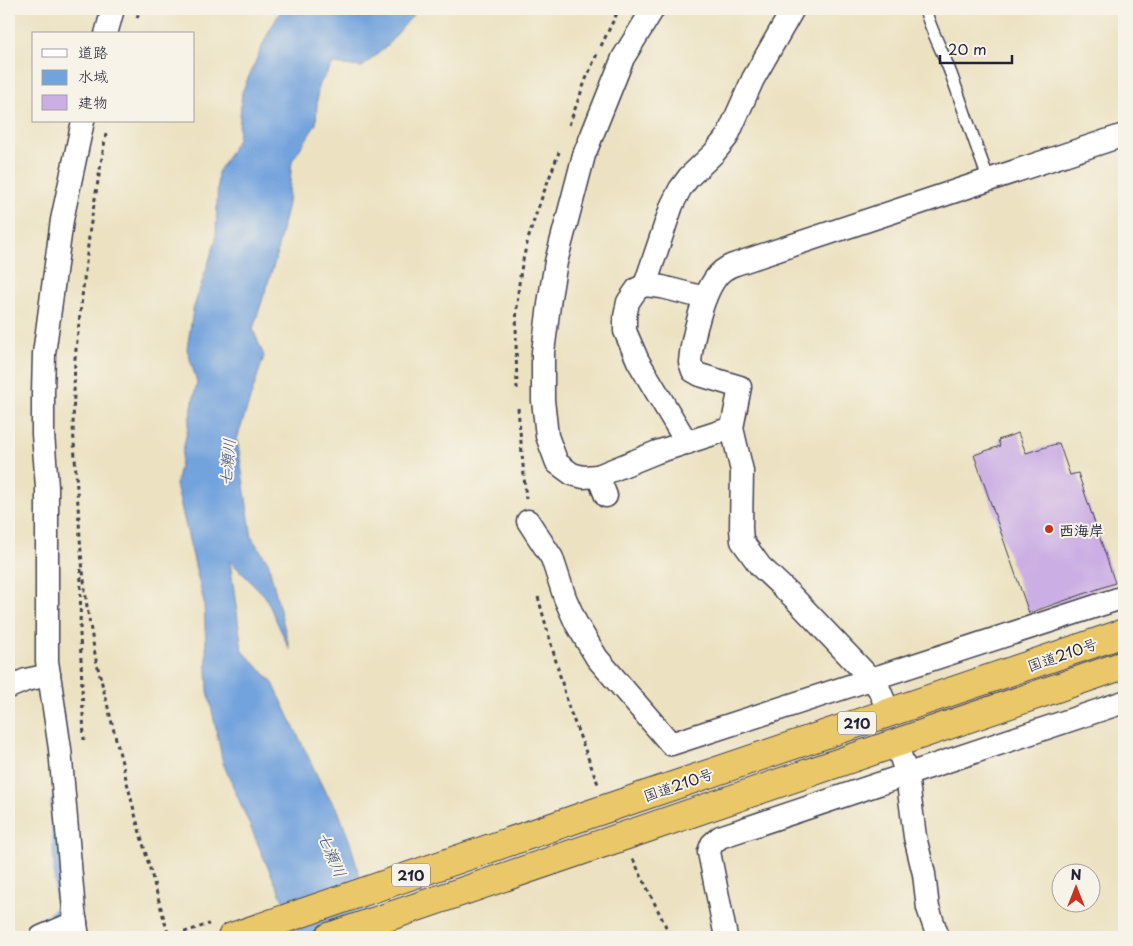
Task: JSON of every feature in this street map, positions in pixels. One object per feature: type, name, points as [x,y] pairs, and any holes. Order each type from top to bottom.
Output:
[{"type":"highway","name":"国道210号","points":[[232,937],[1124,633]]},
{"type":"highway","name":"国道210号","points":[[329,937],[1124,665]]},
{"type":"street","points":[[107,32],[114,9]]},
{"type":"street","points":[[652,9],[623,58],[584,155],[556,262],[543,352],[543,400],[547,436],[557,463],[572,474],[602,486],[656,452],[732,428]]},
{"type":"street","points":[[645,285],[672,205],[680,189],[689,177],[714,153],[726,137],[752,80],[793,9]]},
{"type":"street","points":[[41,937],[77,929],[60,748],[49,674],[46,606],[47,487],[43,434],[44,354],[62,220],[83,122]]},
{"type":"street","points":[[889,713],[879,689],[871,679],[793,597],[760,566],[742,541],[742,472],[732,428],[740,387],[700,375],[693,370],[690,362],[704,298],[718,274],[727,267],[1124,135]]},
{"type":"street","points":[[687,442],[638,361],[625,331],[625,317],[628,302],[637,289],[645,285],[662,287],[704,298]]},
{"type":"street","points":[[528,520],[552,558],[565,598],[576,623],[593,651],[671,744],[1124,597]]},
{"type":"street","points":[[9,686],[49,674]]},
{"type":"street","points":[[726,937],[709,852],[712,844],[720,837],[1124,702]]},
{"type":"street","points":[[896,743],[907,775],[915,837],[924,874],[928,908],[938,937]]},
{"type":"lane","points":[[926,9],[929,21],[951,73],[988,180]]},
{"type":"path","points":[[107,130],[90,228],[75,358],[73,426],[81,553],[87,607],[103,687],[137,822],[169,937]]},
{"type":"path","points":[[630,852],[649,896],[671,937]]},
{"type":"water","name":"七瀬川","points":[[282,9],[418,9],[386,47],[362,67],[333,64],[318,86],[316,124],[292,161],[288,203],[275,261],[253,329],[264,356],[237,439],[252,538],[268,562],[290,650],[265,596],[230,561],[242,650],[273,683],[324,790],[338,810],[351,845],[376,937],[300,937],[266,863],[223,763],[208,691],[204,603],[176,485],[197,382],[187,349],[193,310],[216,239],[218,172],[238,139],[242,92],[269,31]]},
{"type":"building","name":"西海岸","points":[[1018,433],[1026,453],[1059,443],[1070,475],[1078,473],[1115,583],[1029,613],[974,455],[1000,446],[998,440]]},
{"type":"waterway","points":[[48,919],[57,912],[59,905],[54,802]]},
{"type":"place","name":"西海岸","points":[[1049,529]]}]
